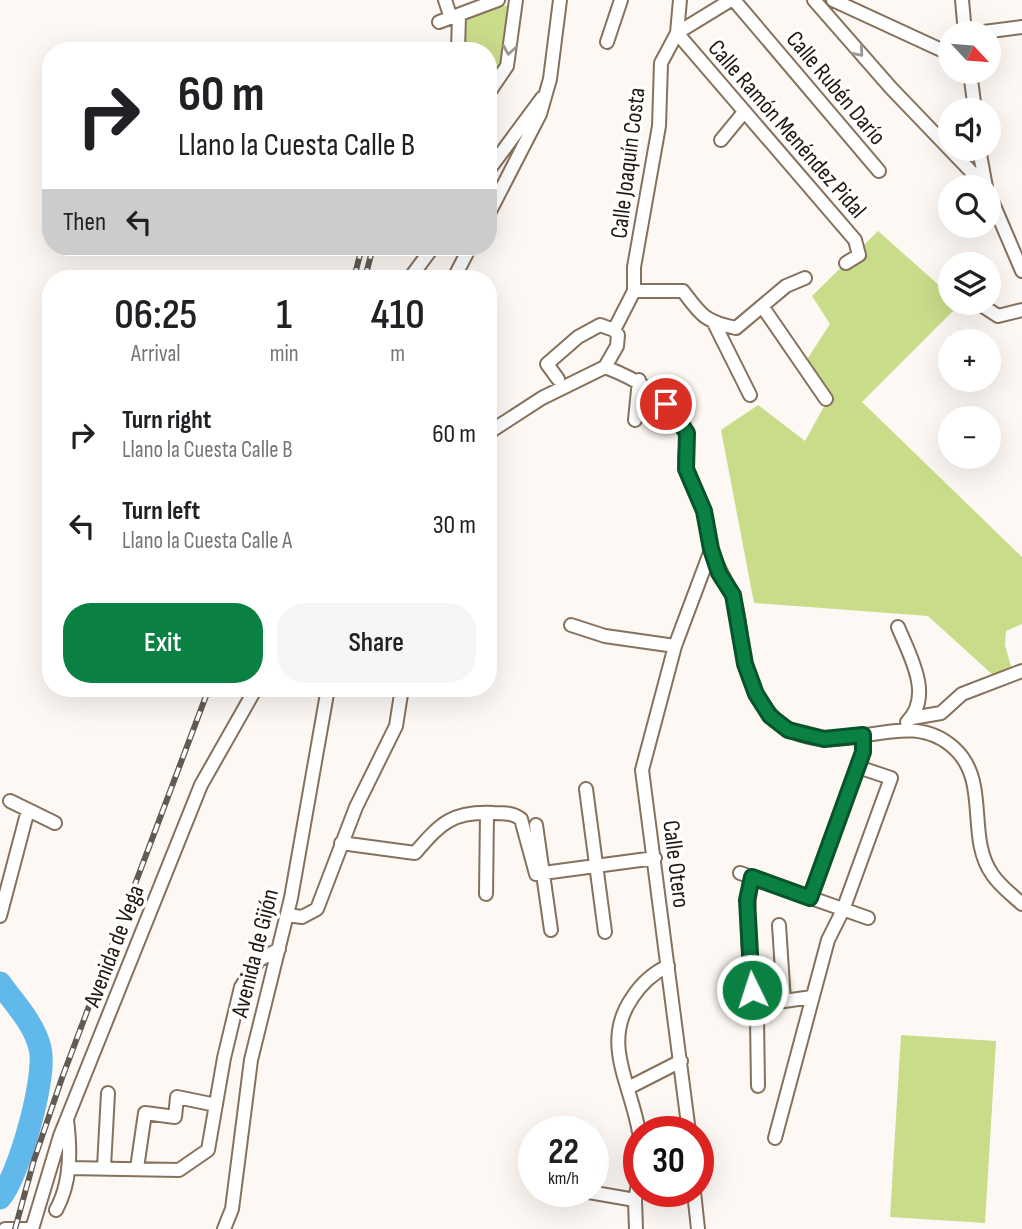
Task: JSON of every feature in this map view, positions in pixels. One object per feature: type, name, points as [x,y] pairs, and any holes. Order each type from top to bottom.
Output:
[{"type":"street","points":[[445,0],[456,42]]},
{"type":"street","points":[[450,18],[480,3],[498,0]]},
{"type":"street","points":[[497,81],[507,66],[516,0]]},
{"type":"street","points":[[497,199],[527,145],[547,92],[560,0]]},
{"type":"street","points":[[607,42],[621,0]]},
{"type":"street","name":"Calle Joaquín Costa","points":[[605,367],[617,346],[618,335],[614,330],[634,291],[634,267],[659,126],[661,63],[677,33],[680,0]]},
{"type":"street","points":[[677,33],[732,0]]},
{"type":"street","name":"Calle Rubén Darío","points":[[732,0],[879,171]]},
{"type":"street","points":[[814,0],[891,88],[974,175]]},
{"type":"street","points":[[833,0],[938,48]]},
{"type":"street","points":[[962,0],[964,21]]},
{"type":"street","points":[[1001,30],[1022,27]]},
{"type":"street","name":"Calle Ramón Menéndez Pidal","points":[[677,33],[855,240],[859,255],[846,263]]},
{"type":"street","points":[[497,159],[547,92]]},
{"type":"street","points":[[721,141],[744,112]]},
{"type":"street","points":[[1001,222],[1022,271]]},
{"type":"street","points":[[634,291],[683,291],[703,317],[714,324],[736,328],[786,286],[805,278]]},
{"type":"street","points":[[762,306],[826,399]]},
{"type":"street","points":[[996,315],[1022,310]]},
{"type":"street","points":[[714,324],[750,395]]},
{"type":"street","points":[[558,379],[547,364],[578,337],[600,325],[614,330]]},
{"type":"street","points":[[497,427],[542,398],[605,367],[639,380],[656,392],[687,433],[686,469],[704,511],[711,549],[733,595],[745,664],[756,694],[770,716],[788,730],[824,739],[899,729],[931,733],[962,756],[974,786],[980,846],[991,874],[1022,904]]},
{"type":"street","points":[[635,421],[639,380]]},
{"type":"street","points":[[571,625],[605,636],[675,646],[711,549]]},
{"type":"street","points":[[898,626],[919,683],[919,697],[912,718]]},
{"type":"street","name":"Calle Otero","points":[[675,646],[642,768],[686,1116]]},
{"type":"street","points":[[899,729],[912,718],[941,713],[961,694],[1022,671]]},
{"type":"street","name":"Avenida de Vega","points":[[32,1229],[67,1120],[201,785],[251,697]]},
{"type":"street","name":"Avenida de Gijón","points":[[224,1229],[232,1209],[253,1049],[288,915],[326,697]]},
{"type":"street","points":[[288,915],[302,917],[317,909],[341,843],[396,726],[401,697]]},
{"type":"street","points":[[810,898],[863,752],[863,735]]},
{"type":"street","points":[[775,1138],[828,940],[843,910],[891,778],[858,766]]},
{"type":"street","points":[[586,789],[605,932]]},
{"type":"street","points":[[9,801],[55,822]]},
{"type":"street","points":[[0,916],[28,810]]},
{"type":"street","points":[[485,894],[487,813]]},
{"type":"street","points":[[341,843],[415,853],[442,823],[453,816],[514,814],[521,819],[533,872],[655,858]]},
{"type":"street","points":[[536,825],[551,930]]},
{"type":"street","points":[[758,1086],[757,1019],[754,1012],[746,875],[868,918]]},
{"type":"street","points":[[779,925],[784,1001],[811,997]]},
{"type":"street","points":[[68,1168],[179,1170],[208,1150],[241,987],[259,960],[279,949]]},
{"type":"street","points":[[635,1116],[617,1044],[619,1022],[638,989],[655,972],[668,966]]},
{"type":"street","points":[[628,1088],[681,1061]]},
{"type":"street","points":[[104,1167],[114,1112],[108,1093]]},
{"type":"street","points":[[137,1168],[145,1113],[175,1117],[177,1097],[216,1104]]},
{"type":"street","points":[[56,1210],[67,1183],[70,1142],[67,1120]]},
{"type":"street","points":[[635,1207],[636,1229]]},
{"type":"street","points":[[696,1207],[698,1229]]},
{"type":"street","points":[[5,1229],[32,1229]]},
{"type":"green space","points":[[501,5],[510,6],[504,65],[497,75],[497,42],[462,42],[463,20]]},
{"type":"green space","points":[[878,231],[938,284],[938,315],[949,315],[862,402],[1022,557],[1022,624],[1006,631],[1005,645],[1012,670],[994,676],[928,616],[754,603],[721,430],[758,405],[805,441],[831,394],[804,364],[830,324],[812,296]]},
{"type":"green space","points":[[901,1035],[996,1041],[985,1223],[890,1217]]},
{"type":"waterway","points":[[0,983],[33,1030],[40,1048],[41,1062],[30,1125],[15,1169],[0,1198]]},
{"type":"railway","points":[[356,270],[360,256]]},
{"type":"railway","points":[[367,270],[371,256]]},
{"type":"railway","points":[[15,1229],[34,1160],[62,1078],[206,697]]},
{"type":"route","points":[[666,404],[687,433],[686,469],[704,511],[711,549],[719,573],[733,595],[745,664],[756,694],[770,716],[788,730],[824,739],[863,735],[863,752],[810,898],[752,877],[747,900],[752,990]]}]
